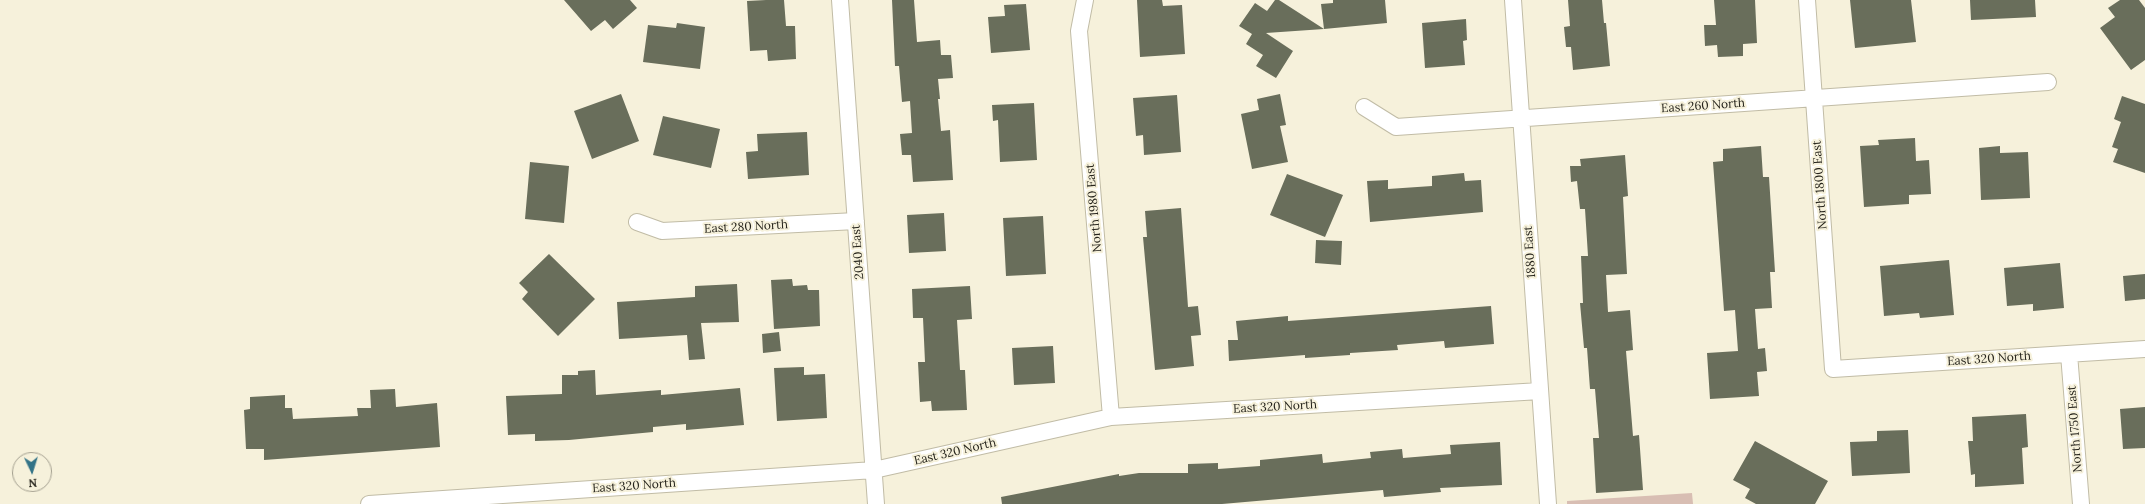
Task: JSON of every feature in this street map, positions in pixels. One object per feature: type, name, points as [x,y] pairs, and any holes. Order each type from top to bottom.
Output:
[{"type":"street","name":"2040 East","points":[[840,0],[876,504]]},
{"type":"street","name":"North 1980 East","points":[[1084,0],[1079,30],[1111,417]]},
{"type":"street","name":"1880 East","points":[[1513,0],[1548,504]]},
{"type":"street","name":"North 1800 East","points":[[1807,0],[1833,369]]},
{"type":"street","name":"East 260 North","points":[[1364,107],[1396,127],[2048,82]]},
{"type":"street","name":"East 280 North","points":[[637,222],[662,231],[856,221]]},
{"type":"street","name":"East 320 North","points":[[1833,369],[2145,349]]},
{"type":"street","name":"North 1750 East","points":[[2069,354],[2081,504]]},
{"type":"street","name":"East 320 North","points":[[369,504],[573,497],[874,470],[1111,417],[1540,391]]},
{"type":"shaded area","points":[[1692,493],[1693,504],[1567,504],[1567,501]]},
{"type":"building","points":[[564,0],[630,0],[637,8],[613,29],[605,20],[591,31]]},
{"type":"building","points":[[784,0],[786,26],[795,26],[796,59],[768,61],[767,50],[750,51],[747,1]]},
{"type":"building","points":[[892,0],[914,0],[917,42],[940,40],[941,55],[951,55],[953,78],[938,79],[940,99],[938,99],[941,131],[950,130],[953,180],[913,182],[911,155],[902,155],[900,134],[912,133],[910,101],[902,102],[899,66],[895,66]]},
{"type":"building","points":[[1137,0],[1162,0],[1163,6],[1182,5],[1185,54],[1140,57]]},
{"type":"building","points":[[1275,0],[1279,0],[1324,29],[1266,33],[1293,51],[1276,78],[1256,66],[1263,55],[1246,44],[1252,34],[1239,26],[1255,3],[1267,11]]},
{"type":"building","points":[[1333,0],[1385,0],[1387,23],[1324,29],[1321,4],[1333,3]]},
{"type":"building","points":[[1568,0],[1602,0],[1604,23],[1606,23],[1610,66],[1573,70],[1571,47],[1566,47],[1564,27],[1570,26]]},
{"type":"building","points":[[1714,0],[1755,0],[1757,43],[1743,44],[1743,56],[1718,57],[1717,45],[1705,46],[1704,25],[1716,25]]},
{"type":"building","points":[[1850,0],[1911,0],[1916,42],[1855,48]]},
{"type":"building","points":[[1970,0],[2035,0],[2036,17],[1971,20]]},
{"type":"building","points":[[2120,0],[2139,0],[2145,8],[2145,60],[2131,70],[2100,28],[2115,17],[2108,8]]},
{"type":"building","points":[[1026,4],[1030,50],[991,53],[988,17],[1005,16],[1004,5]]},
{"type":"building","points":[[1466,19],[1467,40],[1463,41],[1465,65],[1425,68],[1422,23]]},
{"type":"building","points":[[677,23],[705,27],[700,69],[643,62],[648,25],[676,28]]},
{"type":"building","points":[[621,94],[639,141],[592,159],[574,111]]},
{"type":"building","points":[[1280,94],[1286,125],[1280,126],[1288,162],[1252,169],[1241,114],[1259,110],[1257,99]]},
{"type":"building","points":[[1177,95],[1181,152],[1144,155],[1143,135],[1136,136],[1133,98]]},
{"type":"building","points":[[2122,96],[2145,104],[2145,173],[2113,162],[2118,149],[2112,147],[2121,122],[2114,119]]},
{"type":"building","points":[[1034,103],[1037,160],[1000,162],[998,120],[993,121],[992,105]]},
{"type":"building","points":[[663,116],[720,129],[711,168],[653,155]]},
{"type":"building","points":[[807,132],[809,175],[748,179],[746,152],[758,151],[757,134]]},
{"type":"building","points":[[1915,138],[1916,161],[1929,160],[1931,194],[1909,195],[1909,204],[1864,207],[1860,146],[1879,145],[1878,140]]},
{"type":"building","points":[[1761,146],[1763,177],[1769,177],[1775,272],[1770,272],[1772,308],[1755,309],[1758,349],[1765,348],[1767,371],[1757,372],[1759,396],[1710,399],[1707,353],[1738,351],[1735,310],[1724,311],[1713,162],[1723,161],[1723,149]]},
{"type":"building","points":[[2000,146],[2000,153],[2028,152],[2030,198],[1981,200],[1979,148]]},
{"type":"building","points":[[1625,155],[1628,196],[1623,197],[1627,274],[1606,275],[1608,312],[1630,310],[1633,350],[1626,351],[1633,436],[1639,435],[1643,490],[1596,493],[1593,438],[1599,438],[1595,389],[1590,389],[1587,348],[1584,348],[1580,303],[1583,303],[1581,256],[1588,256],[1585,209],[1580,209],[1577,181],[1571,182],[1570,166],[1581,166],[1580,159]]},
{"type":"building","points":[[530,162],[569,166],[564,223],[525,219]]},
{"type":"building","points":[[1464,173],[1465,181],[1481,180],[1483,212],[1370,222],[1367,181],[1388,180],[1388,189],[1432,186],[1432,176]]},
{"type":"building","points":[[1287,174],[1343,195],[1325,237],[1270,215]]},
{"type":"building","points":[[1181,208],[1188,307],[1198,306],[1201,335],[1191,336],[1194,366],[1155,370],[1143,237],[1147,237],[1145,211]]},
{"type":"building","points":[[944,213],[946,251],[909,253],[907,215]]},
{"type":"building","points":[[1043,216],[1046,274],[1006,276],[1003,218]]},
{"type":"building","points":[[1316,240],[1342,241],[1341,265],[1315,263]]},
{"type":"building","points":[[549,254],[595,299],[558,336],[522,299],[528,292],[519,283]]},
{"type":"building","points":[[1949,260],[1954,315],[1920,318],[1919,313],[1884,316],[1880,266]]},
{"type":"building","points":[[2060,263],[2064,308],[2033,311],[2033,304],[2007,306],[2004,268]]},
{"type":"building","points":[[2145,274],[2145,299],[2125,301],[2123,276]]},
{"type":"building","points":[[792,279],[793,286],[807,285],[808,290],[819,290],[820,326],[774,329],[771,280]]},
{"type":"building","points":[[737,284],[739,322],[701,323],[705,359],[689,360],[687,335],[619,339],[617,302],[695,297],[695,286]]},
{"type":"building","points":[[970,286],[972,319],[957,320],[960,370],[965,370],[967,410],[932,411],[931,401],[920,402],[918,362],[925,362],[923,318],[913,318],[912,289]]},
{"type":"building","points":[[1491,306],[1494,344],[1445,348],[1444,341],[1397,345],[1398,350],[1350,353],[1350,355],[1305,358],[1305,355],[1229,361],[1228,340],[1238,340],[1236,321],[1288,316],[1288,321]]},
{"type":"building","points":[[779,332],[781,351],[763,353],[762,334]]},
{"type":"building","points":[[1053,346],[1055,383],[1014,385],[1012,348]]},
{"type":"building","points":[[804,367],[804,375],[825,374],[827,418],[777,421],[774,368]]},
{"type":"building","points":[[595,370],[596,395],[661,390],[661,395],[740,388],[744,425],[686,430],[686,424],[653,427],[653,432],[569,440],[535,441],[535,434],[508,435],[506,396],[562,394],[562,375],[578,375],[578,371]]},
{"type":"building","points":[[395,389],[396,407],[437,403],[440,447],[264,460],[264,449],[246,449],[244,410],[250,409],[250,397],[285,395],[285,408],[292,408],[293,419],[358,416],[357,408],[371,408],[370,390]]},
{"type":"building","points":[[2145,407],[2145,448],[2123,449],[2120,409]]},
{"type":"building","points":[[2026,414],[2028,447],[2022,448],[2024,484],[1975,487],[1975,474],[1971,475],[1968,441],[1973,441],[1972,417]]},
{"type":"building","points":[[1908,430],[1910,473],[1852,476],[1850,442],[1877,441],[1877,431]]},
{"type":"building","points":[[1755,441],[1828,481],[1815,504],[1756,504],[1745,498],[1750,489],[1733,480]]},
{"type":"building","points":[[1500,442],[1502,485],[1440,488],[1441,492],[1384,497],[1383,490],[1222,504],[1002,504],[1001,497],[1119,474],[1119,476],[1139,473],[1188,473],[1188,464],[1218,463],[1218,469],[1260,466],[1260,460],[1322,454],[1323,463],[1371,458],[1370,452],[1402,449],[1403,458],[1451,454],[1450,445]]}]
